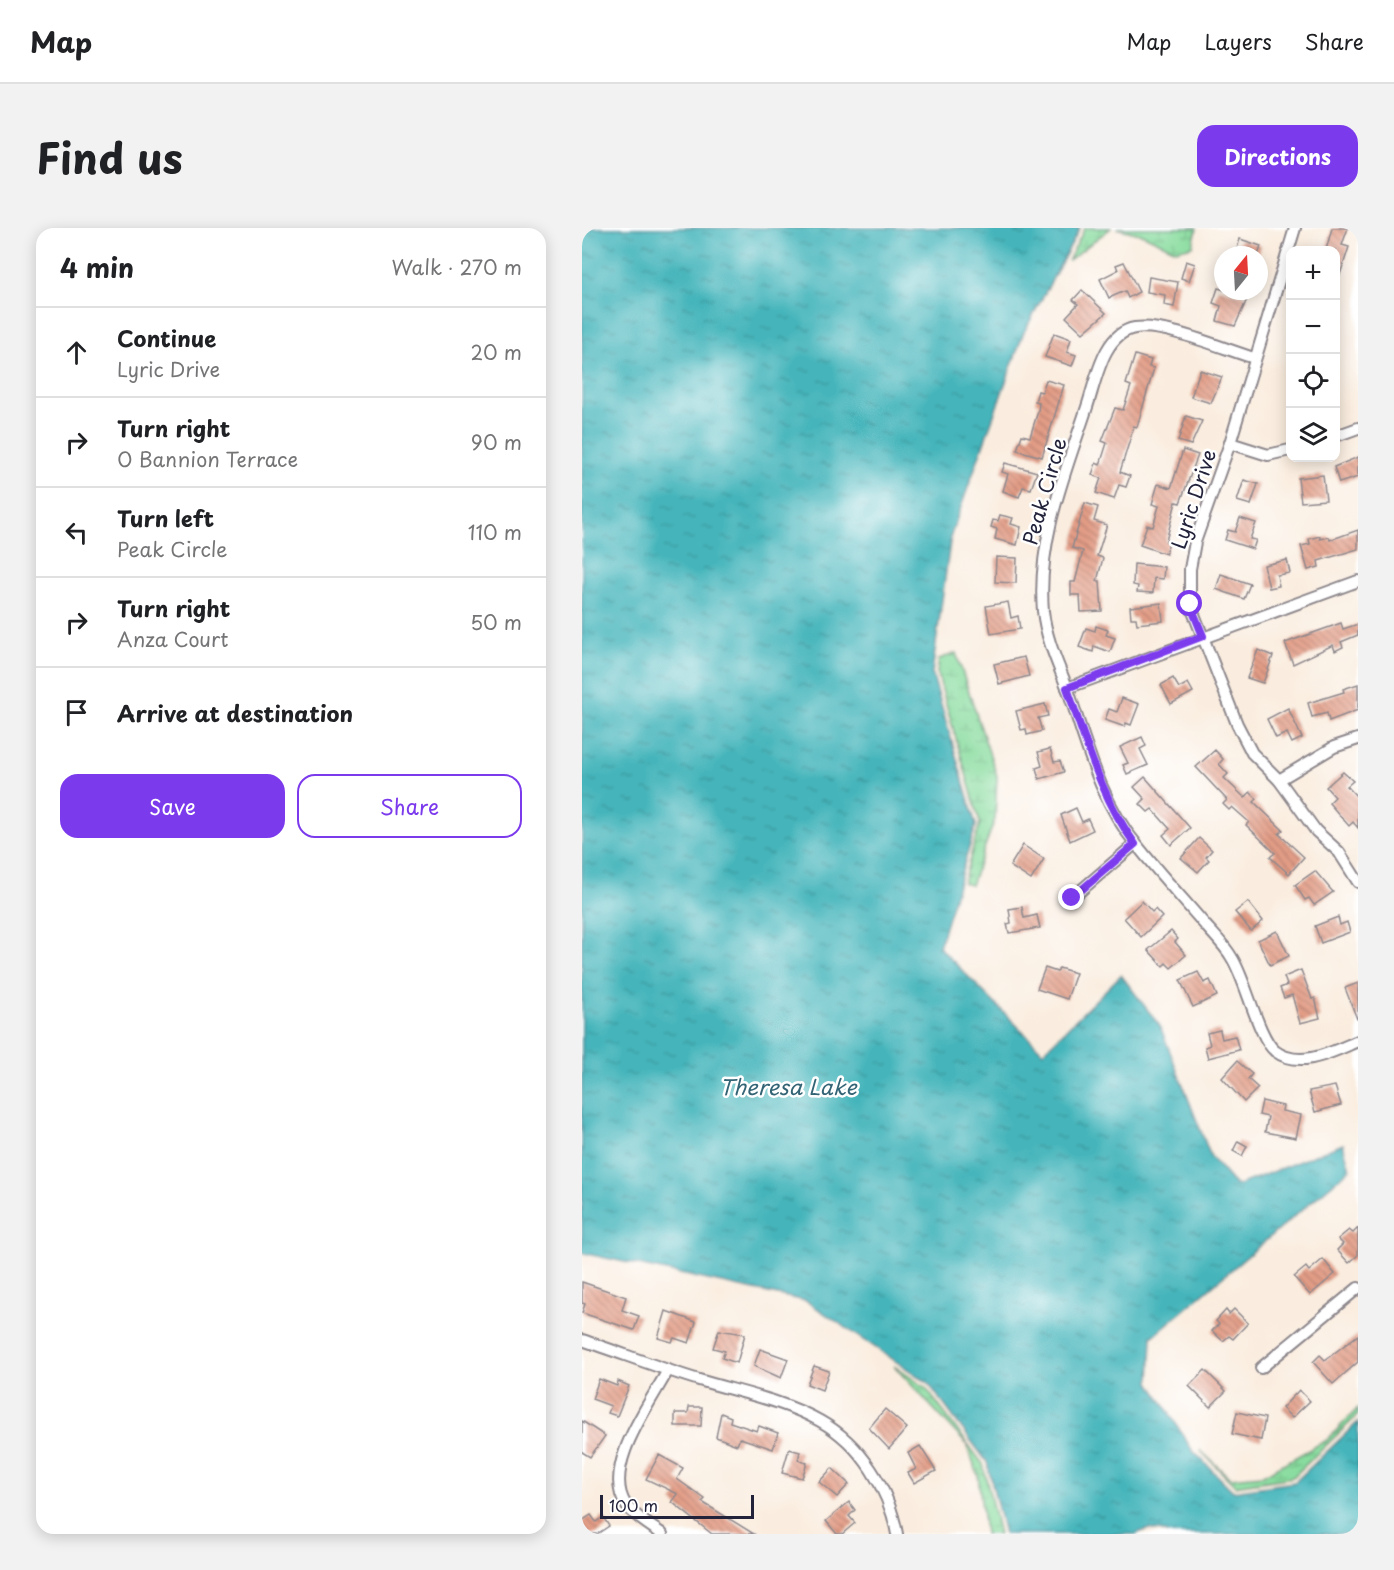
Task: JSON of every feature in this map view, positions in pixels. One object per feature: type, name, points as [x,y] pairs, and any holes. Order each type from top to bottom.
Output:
[{"type":"street","name":"Lyric Drive","points":[[1295,228],[1230,442],[1195,542],[1190,569],[1190,604],[1237,724],[1252,753],[1279,780],[1316,831],[1339,852],[1358,882]]},
{"type":"street","name":"Peak Circle","points":[[1254,358],[1157,328],[1133,328],[1113,340],[1097,376],[1045,542],[1042,576],[1043,613],[1049,640],[1102,786],[1119,822],[1135,844],[1231,956],[1245,982],[1264,1035],[1275,1051],[1299,1060],[1320,1056],[1358,1041]]},
{"type":"street","points":[[1340,434],[1358,428]]},
{"type":"street","points":[[1230,442],[1268,454],[1286,451]]},
{"type":"street","points":[[1067,688],[1203,636],[1358,581]]},
{"type":"street","points":[[1279,780],[1334,747],[1358,739]]},
{"type":"street","points":[[1072,898],[1135,844]]},
{"type":"street","points":[[1260,1368],[1358,1288]]},
{"type":"street","points":[[582,1340],[668,1370],[789,1407],[821,1421],[845,1441],[871,1468],[884,1491],[897,1534]]},
{"type":"street","points":[[662,1534],[627,1505],[617,1482],[620,1459],[668,1370]]},
{"type":"green space","points":[[1085,228],[1111,228],[1068,261]]},
{"type":"green space","points":[[1116,228],[1197,228],[1193,246],[1176,250],[1144,235]]},
{"type":"green space","points":[[956,653],[997,776],[995,819],[971,885],[963,883],[980,823],[937,672],[939,659]]},
{"type":"green space","points":[[894,1366],[925,1387],[983,1464],[999,1534],[985,1534],[978,1476],[967,1445]]},
{"type":"green space","points":[[1358,1408],[1358,1415],[1293,1477],[1235,1486],[1200,1450],[1230,1478],[1263,1475],[1327,1440]]},
{"type":"water","name":"Theresa Lake","points":[[582,228],[1080,228],[1023,334],[951,535],[932,673],[976,825],[939,947],[1043,1052],[1121,975],[1160,1026],[1211,1157],[1236,1186],[1343,1144],[1350,1169],[1152,1337],[1150,1382],[1192,1450],[1233,1491],[1295,1482],[1358,1422],[1358,1534],[1173,1534],[1149,1529],[1135,1534],[1004,1534],[987,1462],[928,1383],[806,1301],[582,1253]]},
{"type":"building","points":[[1332,228],[1348,228],[1342,245],[1349,247],[1340,275],[1340,246],[1327,246]]},
{"type":"building","points":[[1240,239],[1261,246],[1238,246]]},
{"type":"building","points":[[1186,261],[1195,264],[1189,281],[1181,278]]},
{"type":"building","points":[[1124,262],[1139,292],[1128,298],[1125,291],[1109,298],[1100,279],[1118,270],[1116,265]]},
{"type":"building","points":[[1149,277],[1178,282],[1174,307],[1164,305],[1165,295],[1147,292]]},
{"type":"building","points":[[1082,290],[1106,313],[1083,333],[1066,317],[1078,304],[1073,300]]},
{"type":"building","points":[[1214,300],[1247,300],[1235,326],[1217,321],[1221,306],[1213,303]]},
{"type":"building","points":[[1054,333],[1071,339],[1067,352],[1076,355],[1072,366],[1045,357]]},
{"type":"building","points":[[1135,355],[1151,360],[1149,367],[1154,368],[1137,427],[1134,426],[1120,472],[1130,476],[1126,487],[1119,485],[1114,499],[1096,493],[1101,478],[1092,475],[1096,463],[1100,465],[1107,443],[1102,441],[1115,408],[1123,410],[1131,386],[1126,384]]},
{"type":"building","points":[[1200,370],[1222,377],[1211,403],[1191,397]]},
{"type":"building","points":[[1046,380],[1064,385],[1042,457],[1017,450],[1022,435],[1030,437],[1038,411],[1039,403],[1035,402],[1038,391],[1042,392]]},
{"type":"building","points":[[1186,416],[1202,421],[1191,445],[1178,441]]},
{"type":"building","points":[[1183,450],[1198,455],[1180,503],[1176,502],[1166,541],[1169,542],[1166,554],[1140,545],[1147,525],[1153,527],[1159,506],[1152,504],[1158,484],[1171,488]]},
{"type":"building","points":[[1358,457],[1358,477],[1339,483],[1334,467]]},
{"type":"building","points":[[1005,463],[1037,472],[1031,489],[1023,487],[1019,497],[1003,491],[1008,474],[1002,472]]},
{"type":"building","points":[[1323,475],[1326,500],[1301,502],[1298,478]]},
{"type":"building","points":[[1244,480],[1258,484],[1251,505],[1237,501]]},
{"type":"building","points":[[1085,503],[1098,507],[1094,521],[1107,525],[1097,556],[1103,558],[1097,581],[1100,581],[1102,611],[1081,612],[1080,595],[1071,595],[1071,582],[1075,582],[1083,551],[1072,548]]},
{"type":"building","points":[[1000,515],[1013,518],[1011,524],[1021,527],[1017,545],[995,539],[997,529],[991,527],[993,520],[998,521]]},
{"type":"building","points":[[1240,518],[1256,523],[1250,539],[1256,540],[1253,549],[1225,540],[1228,530],[1235,532]]},
{"type":"building","points":[[1358,530],[1358,549],[1318,561],[1319,567],[1308,570],[1301,546],[1310,544],[1309,539],[1320,536],[1320,539],[1329,537],[1330,540]]},
{"type":"building","points":[[996,557],[1017,558],[1016,583],[995,582]]},
{"type":"building","points":[[1287,560],[1290,573],[1277,575],[1279,586],[1269,588],[1264,565]]},
{"type":"building","points":[[1134,564],[1164,567],[1163,579],[1154,578],[1153,593],[1137,592],[1138,586],[1133,585]]},
{"type":"building","points":[[1221,574],[1250,584],[1244,599],[1216,589]]},
{"type":"building","points":[[1008,602],[1011,618],[1018,616],[1020,629],[991,634],[986,606]]},
{"type":"building","points":[[1161,603],[1163,621],[1137,624],[1136,618],[1131,618],[1130,607]]},
{"type":"building","points":[[1341,623],[1343,629],[1358,624],[1358,635],[1341,642],[1343,647],[1335,651],[1333,645],[1293,664],[1285,643]]},
{"type":"building","points":[[1096,626],[1108,630],[1106,635],[1115,638],[1110,652],[1094,646],[1093,652],[1079,647],[1086,628],[1095,631]]},
{"type":"building","points":[[1258,650],[1273,656],[1263,683],[1247,678]]},
{"type":"building","points":[[1024,657],[1029,676],[999,684],[994,664]]},
{"type":"building","points":[[1173,678],[1179,688],[1188,683],[1193,692],[1171,704],[1161,685]]},
{"type":"building","points":[[1358,684],[1358,710],[1329,721],[1327,713],[1312,717],[1308,703],[1344,692],[1343,689]]},
{"type":"building","points":[[1122,698],[1139,704],[1131,725],[1126,723],[1125,727],[1105,720],[1109,709],[1117,712]]},
{"type":"building","points":[[1045,704],[1048,716],[1038,718],[1042,731],[1027,735],[1026,729],[1021,730],[1016,711]]},
{"type":"building","points":[[1288,708],[1302,738],[1292,743],[1287,733],[1276,738],[1267,719]]},
{"type":"building","points":[[1142,737],[1146,746],[1140,749],[1148,765],[1127,774],[1123,765],[1128,763],[1120,747]]},
{"type":"building","points":[[1050,749],[1054,762],[1060,761],[1064,772],[1039,779],[1036,768],[1042,766],[1038,752]]},
{"type":"building","points":[[1215,750],[1223,759],[1219,764],[1228,774],[1224,778],[1245,798],[1250,792],[1257,799],[1254,802],[1283,830],[1279,834],[1304,857],[1289,874],[1270,857],[1275,853],[1246,825],[1249,822],[1232,807],[1229,810],[1223,804],[1227,800],[1196,767]]},
{"type":"building","points":[[1343,772],[1353,781],[1347,786],[1358,798],[1358,828],[1353,822],[1349,826],[1329,803],[1335,797],[1326,787]]},
{"type":"building","points":[[1145,777],[1190,828],[1171,845],[1163,835],[1170,829],[1152,809],[1148,812],[1140,804],[1145,799],[1134,787]]},
{"type":"building","points":[[1076,808],[1082,822],[1088,819],[1093,830],[1070,841],[1061,815]]},
{"type":"building","points":[[1199,838],[1212,850],[1206,857],[1209,860],[1198,872],[1181,858]]},
{"type":"building","points":[[1023,845],[1044,859],[1031,880],[1010,866]]},
{"type":"building","points":[[1315,871],[1333,892],[1314,905],[1309,898],[1305,900],[1295,885]]},
{"type":"building","points":[[1142,901],[1152,912],[1155,909],[1162,917],[1141,937],[1124,918]]},
{"type":"building","points":[[1248,902],[1263,921],[1251,931],[1235,912]]},
{"type":"building","points":[[1022,907],[1024,918],[1037,915],[1040,928],[1009,933],[1007,924],[1011,923],[1009,909]]},
{"type":"building","points":[[1338,917],[1340,925],[1347,922],[1350,932],[1321,943],[1315,926]]},
{"type":"building","points":[[1171,931],[1178,939],[1175,942],[1186,955],[1171,968],[1166,963],[1163,966],[1148,950]]},
{"type":"building","points":[[1277,931],[1289,956],[1270,965],[1258,940]]},
{"type":"building","points":[[1045,968],[1057,972],[1059,968],[1076,973],[1067,999],[1037,989]]},
{"type":"building","points":[[1301,970],[1312,999],[1315,998],[1320,1018],[1300,1023],[1292,995],[1284,998],[1280,988],[1287,985],[1284,977]]},
{"type":"building","points":[[1198,972],[1204,983],[1210,980],[1217,996],[1193,1007],[1180,980]]},
{"type":"building","points":[[1358,983],[1358,1019],[1357,1019],[1345,988]]},
{"type":"building","points":[[1220,1030],[1222,1039],[1235,1036],[1239,1050],[1208,1058],[1205,1047],[1210,1045],[1207,1033]]},
{"type":"building","points":[[1237,1061],[1252,1074],[1248,1079],[1258,1088],[1244,1102],[1222,1078]]},
{"type":"building","points":[[1335,1086],[1341,1105],[1315,1112],[1309,1091]]},
{"type":"building","points":[[1262,1101],[1283,1106],[1282,1111],[1301,1115],[1296,1138],[1265,1132],[1268,1117],[1259,1115]]},
{"type":"building","points":[[1238,1141],[1247,1146],[1242,1156],[1233,1151]]},
{"type":"building","points":[[1358,1228],[1358,1255],[1349,1263],[1337,1250],[1343,1244],[1338,1239],[1349,1230],[1353,1233]]},
{"type":"building","points":[[1323,1259],[1335,1274],[1310,1295],[1294,1277],[1306,1267],[1309,1271]]},
{"type":"building","points":[[582,1282],[626,1297],[622,1310],[639,1316],[634,1330],[582,1313],[585,1304],[582,1303]]},
{"type":"building","points":[[1234,1309],[1248,1323],[1233,1339],[1229,1336],[1223,1341],[1212,1331],[1219,1324],[1216,1321],[1226,1310],[1229,1314]]},
{"type":"building","points":[[666,1311],[696,1322],[689,1343],[674,1338],[672,1342],[658,1338]]},
{"type":"building","points":[[719,1330],[745,1334],[737,1363],[722,1358],[725,1351],[713,1348]]},
{"type":"building","points":[[1358,1335],[1358,1362],[1333,1384],[1313,1362],[1320,1355],[1325,1360]]},
{"type":"building","points":[[760,1349],[788,1359],[781,1378],[754,1366]]},
{"type":"building","points":[[814,1366],[829,1371],[822,1390],[807,1384]]},
{"type":"building","points":[[1205,1370],[1226,1391],[1210,1407],[1189,1386]]},
{"type":"building","points":[[599,1379],[617,1386],[618,1381],[629,1386],[617,1416],[608,1413],[611,1406],[592,1399]]},
{"type":"building","points":[[1299,1390],[1310,1401],[1292,1418],[1282,1408]]},
{"type":"building","points":[[689,1407],[702,1407],[701,1426],[675,1426],[675,1413],[688,1413]]},
{"type":"building","points":[[885,1409],[907,1428],[889,1449],[869,1428]]},
{"type":"building","points":[[1237,1412],[1265,1418],[1261,1440],[1232,1434]]},
{"type":"building","points":[[721,1413],[731,1417],[730,1422],[757,1431],[759,1426],[778,1433],[773,1449],[740,1438],[737,1445],[716,1437]]},
{"type":"building","points":[[582,1421],[605,1436],[590,1457],[582,1452]]},
{"type":"building","points":[[920,1446],[936,1471],[914,1483],[908,1473],[916,1469],[908,1453]]},
{"type":"building","points":[[789,1449],[800,1452],[798,1460],[807,1463],[802,1478],[782,1473]]},
{"type":"building","points":[[659,1455],[683,1468],[677,1479],[705,1499],[702,1502],[754,1534],[712,1534],[672,1502],[678,1494],[646,1479]]},
{"type":"building","points":[[832,1468],[849,1484],[837,1497],[819,1482]]},
{"type":"building","points":[[849,1502],[855,1510],[849,1516],[855,1523],[842,1534],[837,1534],[826,1521]]},
{"type":"building","points":[[591,1515],[596,1522],[603,1517],[609,1526],[597,1534],[582,1534],[582,1521]]},
{"type":"route","points":[[1072,898],[1135,844],[1119,822],[1102,786],[1067,688],[1203,636],[1190,604]]}]
